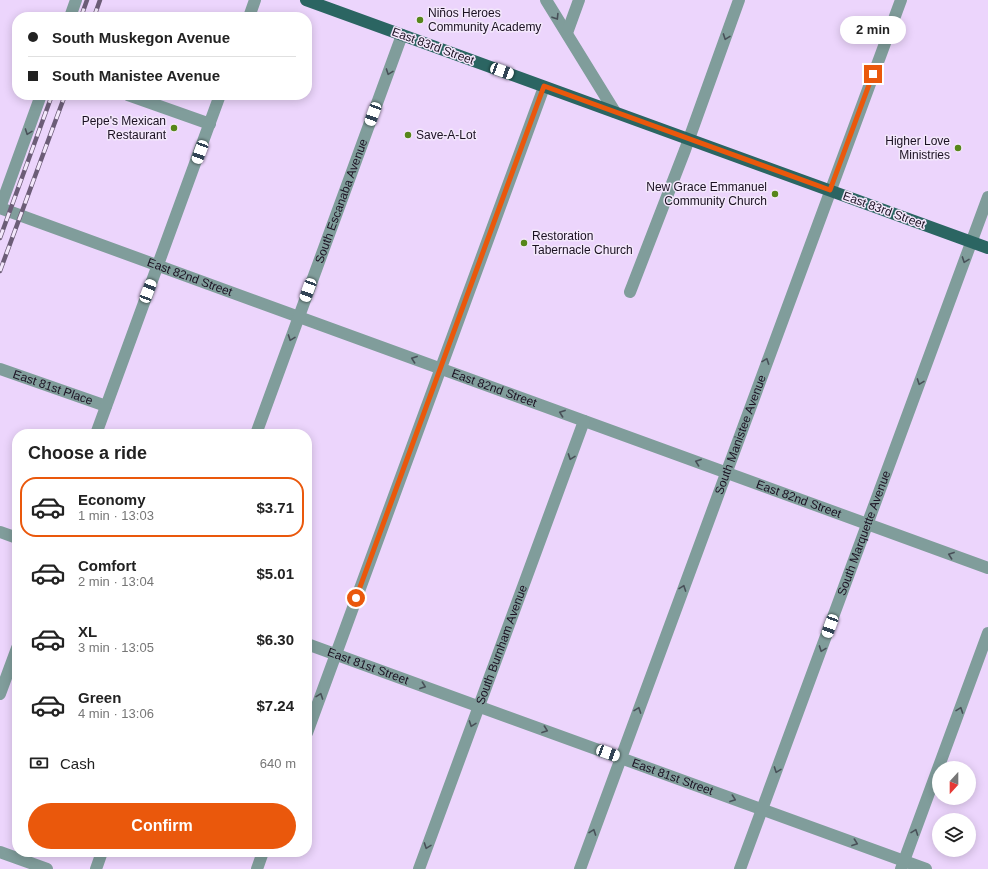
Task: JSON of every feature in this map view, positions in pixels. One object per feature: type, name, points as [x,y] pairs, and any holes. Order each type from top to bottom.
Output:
[{"type":"main road","name":"East 83rd Street","points":[[306,0],[988,248]]},
{"type":"street","points":[[72,12],[76,0]]},
{"type":"street","points":[[251,12],[255,0]]},
{"type":"street","points":[[546,0],[615,112]]},
{"type":"street","points":[[567,33],[579,0]]},
{"type":"street","points":[[630,292],[689,139],[739,0]]},
{"type":"street","name":"South Manistee Avenue","points":[[580,869],[900,0]]},
{"type":"street","name":"South Escanaba Avenue","points":[[258,429],[402,35]]},
{"type":"street","points":[[312,719],[544,86]]},
{"type":"street","points":[[0,208],[39,100]]},
{"type":"street","points":[[142,100],[210,124]]},
{"type":"street","points":[[98,429],[218,100]]},
{"type":"street","name":"South Marquette Avenue","points":[[740,869],[988,197]]},
{"type":"street","name":"East 82nd Street","points":[[0,208],[988,568]]},
{"type":"street","name":"East 81st Place","points":[[0,369],[106,406]]},
{"type":"street","name":"South Burnham Avenue","points":[[418,869],[584,421]]},
{"type":"street","points":[[0,532],[12,536]]},
{"type":"street","points":[[903,865],[988,633]]},
{"type":"street","name":"East 81st Street","points":[[312,646],[762,809],[903,865],[926,869]]},
{"type":"street","points":[[0,694],[12,662]]},
{"type":"street","points":[[0,852],[12,856]]},
{"type":"street","points":[[14,857],[47,869]]},
{"type":"street","points":[[96,869],[100,857]]},
{"type":"street","points":[[257,869],[261,857]]},
{"type":"railway","points":[[83,12],[87,0]]},
{"type":"railway","points":[[96,12],[100,0]]},
{"type":"railway","points":[[0,238],[50,100]]},
{"type":"railway","points":[[0,271],[63,100]]},
{"type":"place","name":"Niños Heroes Community Academy","points":[[420,20]]},
{"type":"place","name":"Pepe's Mexican Restaurant","points":[[174,128]]},
{"type":"place","name":"Save-A-Lot","points":[[408,135]]},
{"type":"place","name":"Higher Love Ministries","points":[[958,148]]},
{"type":"place","name":"New Grace Emmanuel Community Church","points":[[775,194]]},
{"type":"place","name":"Restoration Tabernacle Church","points":[[524,243]]},
{"type":"route","points":[[356,598],[544,86],[830,190],[873,74]]}]
